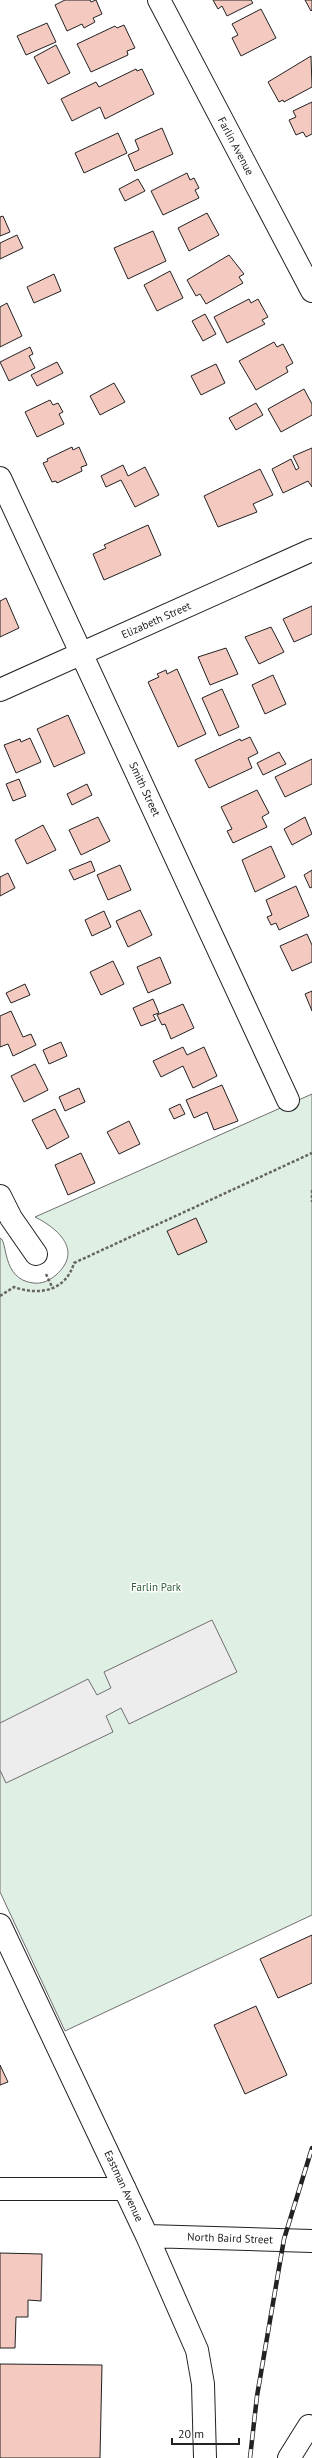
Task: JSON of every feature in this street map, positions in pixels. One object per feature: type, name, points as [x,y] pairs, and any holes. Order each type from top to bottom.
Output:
[{"type":"street","name":"Farlin Avenue","points":[[159,0],[312,291]]},
{"type":"street","name":"Smith Street","points":[[0,478],[288,1100]]},
{"type":"street","name":"Elizabeth Street","points":[[0,690],[312,550]]},
{"type":"street","points":[[0,1196],[11,1218],[36,1254]]},
{"type":"street","name":"Eastman Avenue","points":[[0,1926],[148,2236],[197,2350],[203,2384],[205,2458]]},
{"type":"street","points":[[0,2189],[125,2189]]},
{"type":"street","name":"North Baird Street","points":[[148,2236],[312,2240]]},
{"type":"street","points":[[289,2458],[310,2426]]},
{"type":"path","points":[[0,1296],[14,1288],[40,1292],[53,1289],[64,1282],[71,1273],[74,1263],[312,1153]]},
{"type":"path","points":[[312,1190],[312,1202]]},
{"type":"green space","name":"Farlin Park","points":[[312,1094],[312,1915],[65,2031],[0,1892],[0,1238],[15,1275],[23,1280],[33,1283],[48,1280],[56,1275],[64,1266],[68,1249],[59,1234],[35,1217]]},
{"type":"shaded area","points":[[212,1620],[237,1672],[129,1724],[121,1708],[106,1716],[113,1732],[6,1783],[0,1770],[0,1723],[88,1679],[97,1695],[111,1688],[104,1672]]},
{"type":"building","points":[[65,0],[90,0],[91,2],[96,0],[102,14],[93,18],[95,22],[84,28],[82,24],[67,31],[55,5]]},
{"type":"building","points":[[213,0],[251,0],[253,3],[227,16],[222,6],[218,9]]},
{"type":"building","points":[[305,0],[312,0],[311,11]]},
{"type":"building","points":[[261,9],[276,38],[241,56],[232,38],[238,35],[232,24]]},
{"type":"building","points":[[47,23],[56,42],[26,55],[17,36]]},
{"type":"building","points":[[124,25],[135,48],[127,51],[128,55],[91,72],[77,44],[115,26],[117,28]]},
{"type":"building","points":[[56,45],[70,73],[48,84],[34,57]]},
{"type":"building","points":[[311,56],[312,87],[284,102],[283,100],[279,102],[268,82]]},
{"type":"building","points":[[136,69],[137,71],[142,69],[154,94],[105,119],[100,107],[72,121],[61,99],[96,82],[99,87]]},
{"type":"building","points":[[312,102],[312,134],[306,137],[303,132],[296,135],[289,120],[296,117],[293,111]]},
{"type":"building","points":[[162,128],[173,154],[135,171],[128,155],[139,150],[135,140]]},
{"type":"building","points":[[118,133],[127,153],[84,173],[75,153]]},
{"type":"building","points":[[187,173],[190,180],[194,178],[199,188],[195,190],[199,198],[163,215],[151,191]]},
{"type":"building","points":[[138,179],[145,191],[125,201],[119,189]]},
{"type":"building","points":[[207,213],[219,235],[189,251],[178,228]]},
{"type":"building","points":[[3,216],[10,232],[0,236],[0,217]]},
{"type":"building","points":[[153,231],[166,261],[128,279],[114,248]]},
{"type":"building","points":[[17,235],[23,248],[0,259],[0,243]]},
{"type":"building","points":[[229,255],[244,274],[239,277],[243,283],[206,304],[200,294],[196,296],[187,280]]},
{"type":"building","points":[[170,271],[183,298],[157,311],[144,285]]},
{"type":"building","points":[[54,274],[61,291],[34,303],[27,287]]},
{"type":"building","points":[[249,299],[251,303],[258,299],[268,317],[262,320],[265,324],[227,343],[214,317]]},
{"type":"building","points":[[7,303],[22,336],[0,347],[0,307]]},
{"type":"building","points":[[205,314],[216,334],[203,341],[192,321]]},
{"type":"building","points":[[274,342],[277,347],[283,344],[293,363],[286,367],[288,372],[256,390],[239,361]]},
{"type":"building","points":[[30,347],[33,354],[29,356],[35,368],[9,381],[0,362]]},
{"type":"building","points":[[57,362],[63,373],[37,386],[31,375]]},
{"type":"building","points":[[216,364],[225,383],[201,395],[191,376]]},
{"type":"building","points":[[114,383],[125,402],[100,415],[90,396]]},
{"type":"building","points":[[304,389],[312,404],[312,415],[281,432],[268,409]]},
{"type":"building","points":[[50,400],[53,405],[58,403],[63,412],[59,414],[64,424],[37,437],[25,412]]},
{"type":"building","points":[[256,403],[263,415],[236,430],[229,418]]},
{"type":"building","points":[[72,447],[73,450],[79,447],[87,465],[81,467],[82,471],[57,483],[56,481],[52,482],[43,463],[48,461],[47,459]]},
{"type":"building","points":[[312,448],[312,487],[308,481],[283,493],[272,469],[291,459],[296,470],[299,468],[293,456]]},
{"type":"building","points":[[123,465],[128,476],[145,467],[159,495],[135,507],[121,480],[106,487],[101,476]]},
{"type":"building","points":[[260,469],[273,495],[253,504],[257,512],[218,527],[204,496]]},
{"type":"building","points":[[148,525],[161,555],[104,580],[93,554],[106,548],[104,545]]},
{"type":"building","points":[[6,598],[19,628],[0,637],[0,601]]},
{"type":"building","points":[[312,606],[312,634],[294,642],[283,619]]},
{"type":"building","points":[[271,627],[284,652],[259,664],[245,637]]},
{"type":"building","points":[[226,648],[238,674],[210,685],[198,657]]},
{"type":"building","points":[[177,669],[206,734],[178,747],[148,682],[159,677],[157,674],[166,670],[167,674]]},
{"type":"building","points":[[273,675],[286,704],[265,714],[252,685]]},
{"type":"building","points":[[222,689],[239,727],[219,736],[202,698]]},
{"type":"building","points":[[68,715],[85,753],[54,767],[37,729]]},
{"type":"building","points":[[250,737],[258,753],[248,758],[252,768],[209,788],[195,760],[240,739],[241,741]]},
{"type":"building","points":[[30,738],[41,762],[16,773],[4,745],[20,739],[21,742]]},
{"type":"building","points":[[279,752],[286,764],[263,775],[257,763]]},
{"type":"building","points":[[312,759],[312,784],[285,797],[275,777]]},
{"type":"building","points":[[19,779],[26,796],[13,801],[6,784]]},
{"type":"building","points":[[87,784],[92,795],[72,805],[67,794]]},
{"type":"building","points":[[257,790],[269,813],[262,817],[267,827],[233,843],[227,831],[232,829],[221,807]]},
{"type":"building","points":[[98,817],[110,841],[81,855],[69,830]]},
{"type":"building","points":[[305,817],[312,834],[292,845],[284,829]]},
{"type":"building","points":[[43,825],[56,850],[27,864],[15,840]]},
{"type":"building","points":[[271,846],[285,877],[255,892],[242,860]]},
{"type":"building","points":[[91,861],[95,871],[74,880],[69,870]]},
{"type":"building","points":[[120,865],[131,890],[108,900],[97,875]]},
{"type":"building","points":[[312,870],[312,887],[310,888],[304,875]]},
{"type":"building","points":[[8,873],[15,888],[0,896],[0,877]]},
{"type":"building","points":[[296,886],[309,916],[279,930],[276,923],[271,925],[267,917],[272,915],[266,900]]},
{"type":"building","points":[[140,910],[152,935],[128,947],[116,921]]},
{"type":"building","points":[[104,911],[111,927],[92,936],[85,920]]},
{"type":"building","points":[[307,934],[312,945],[312,962],[292,971],[280,946]]},
{"type":"building","points":[[160,957],[171,983],[148,993],[137,967]]},
{"type":"building","points":[[113,961],[124,984],[101,995],[90,972]]},
{"type":"building","points":[[25,984],[30,995],[11,1003],[6,993]]},
{"type":"building","points":[[312,991],[312,1011],[305,994]]},
{"type":"building","points":[[153,999],[159,1013],[153,1015],[156,1020],[141,1026],[133,1008]]},
{"type":"building","points":[[183,1004],[194,1028],[171,1039],[165,1024],[162,1025],[157,1015]]},
{"type":"building","points":[[11,1011],[23,1037],[31,1034],[36,1045],[13,1056],[8,1044],[0,1047],[0,1016]]},
{"type":"building","points":[[61,1042],[67,1056],[49,1064],[43,1050]]},
{"type":"building","points":[[183,1047],[187,1055],[204,1047],[217,1076],[193,1088],[183,1066],[161,1077],[153,1061]]},
{"type":"building","points":[[35,1064],[48,1090],[24,1102],[11,1076]]},
{"type":"building","points":[[222,1085],[238,1121],[214,1130],[207,1112],[194,1118],[186,1100]]},
{"type":"building","points":[[79,1088],[85,1102],[65,1111],[59,1097]]},
{"type":"building","points":[[180,1104],[185,1114],[174,1119],[169,1109]]},
{"type":"building","points":[[55,1109],[69,1137],[47,1149],[32,1120]]},
{"type":"building","points":[[129,1121],[140,1144],[119,1154],[107,1132]]},
{"type":"building","points":[[81,1153],[95,1183],[68,1195],[55,1165]]},
{"type":"building","points":[[196,1218],[207,1242],[178,1255],[167,1231]]},
{"type":"building","points":[[312,1935],[312,1983],[278,1998],[260,1959]]},
{"type":"building","points":[[256,2006],[287,2075],[245,2094],[214,2025]]},
{"type":"building","points":[[0,2065],[8,2082],[0,2085]]},
{"type":"building","points":[[0,2253],[42,2254],[41,2301],[28,2300],[28,2317],[16,2317],[15,2348],[0,2348]]},
{"type":"building","points":[[0,2364],[102,2365],[100,2458],[0,2458]]},
{"type":"railway","points":[[250,2458],[257,2396],[284,2239],[312,2148]]}]
